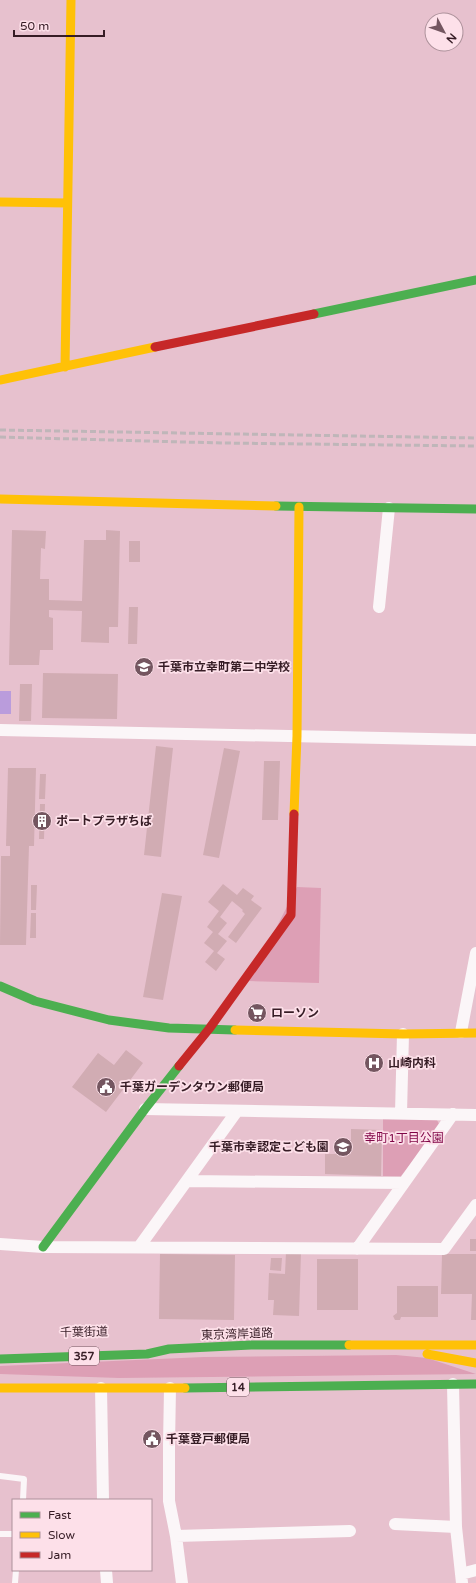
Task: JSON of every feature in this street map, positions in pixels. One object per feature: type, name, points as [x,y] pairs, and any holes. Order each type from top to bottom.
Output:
[{"type":"main road","points":[[65,367],[71,0]]},
{"type":"main road","points":[[0,202],[67,203]]},
{"type":"main road","points":[[0,380],[476,280]]},
{"type":"main road","points":[[0,499],[299,507],[476,509]]},
{"type":"main road","points":[[42,1247],[145,1109],[209,1029],[291,915],[297,736],[299,507]]},
{"type":"main road","points":[[0,986],[36,1001],[109,1020],[168,1028],[403,1034],[461,1032],[476,1033]]},
{"type":"main road","points":[[146,1344],[168,1349]]},
{"type":"main road","name":"東京湾岸道路","points":[[0,1359],[147,1354],[168,1349],[266,1345],[476,1345]]},
{"type":"main road","points":[[389,1345],[476,1363]]},
{"type":"main road","name":"14","points":[[0,1388],[170,1388],[476,1384]]},
{"type":"street","points":[[379,606],[388,508]]},
{"type":"street","points":[[0,730],[476,740]]},
{"type":"street","points":[[461,1032],[476,953]]},
{"type":"street","points":[[401,1113],[403,1034]]},
{"type":"street","points":[[145,1109],[476,1115]]},
{"type":"street","points":[[139,1247],[237,1111]]},
{"type":"street","points":[[357,1249],[453,1114]]},
{"type":"street","points":[[187,1181],[403,1183]]},
{"type":"street","points":[[0,1244],[42,1247],[444,1249],[476,1205]]},
{"type":"street","points":[[453,1384],[456,1527],[462,1578],[476,1570]]},
{"type":"street","points":[[101,1388],[102,1499]]},
{"type":"street","points":[[170,1388],[169,1501],[176,1536],[182,1583]]},
{"type":"street","points":[[395,1524],[456,1527]]},
{"type":"street","points":[[176,1536],[350,1531]]},
{"type":"street","points":[[106,1571],[107,1583]]},
{"type":"lane","points":[[0,1476],[24,1479],[23,1499]]},
{"type":"lane","points":[[0,1534],[12,1534]]},
{"type":"lane","points":[[15,1583],[16,1571]]},
{"type":"green space","points":[[297,887],[321,888],[319,983],[249,981]]},
{"type":"green space","name":"幸町1丁目公園","points":[[383,1118],[436,1118],[440,1126],[401,1176],[383,1176]]},
{"type":"green space","points":[[396,1355],[427,1358],[476,1374],[119,1378],[0,1374],[0,1366],[204,1357]]},
{"type":"shaded area","points":[[0,691],[11,691],[11,714],[0,714]]},
{"type":"building","points":[[12,530],[46,531],[45,549],[41,548],[40,579],[49,579],[49,600],[82,601],[84,540],[106,540],[106,530],[120,531],[118,627],[109,627],[109,643],[81,642],[82,611],[49,610],[49,617],[53,618],[53,650],[40,650],[39,665],[9,665]]},
{"type":"building","points":[[129,541],[140,541],[140,562],[129,562]]},
{"type":"building","points":[[129,607],[138,607],[137,644],[128,644]]},
{"type":"building","points":[[43,673],[118,674],[117,719],[42,718]]},
{"type":"building","points":[[20,684],[32,684],[31,721],[19,721]]},
{"type":"building","points":[[156,746],[173,748],[161,857],[144,855]]},
{"type":"building","points":[[224,748],[240,751],[219,858],[203,855]]},
{"type":"building","points":[[264,761],[280,761],[278,820],[262,820]]},
{"type":"building","points":[[8,768],[36,768],[34,846],[29,846],[26,945],[0,945],[1,856],[10,856],[10,846],[6,846]]},
{"type":"building","name":"ポートプラザちば","points":[[40,774],[46,774],[45,799],[39,799]]},
{"type":"building","name":"ポートプラザちば","points":[[40,804],[45,804],[44,839],[39,839]]},
{"type":"building","points":[[223,884],[237,895],[243,888],[254,896],[251,900],[262,908],[236,943],[228,937],[245,914],[242,911],[243,910],[232,901],[220,917],[227,923],[218,934],[227,941],[217,953],[225,959],[216,971],[205,962],[214,951],[204,943],[213,932],[207,927],[219,911],[208,902]]},
{"type":"building","points":[[31,885],[37,885],[36,910],[31,910]]},
{"type":"building","points":[[162,893],[182,896],[163,1000],[143,997]]},
{"type":"building","points":[[31,913],[36,913],[36,938],[30,938]]},
{"type":"building","points":[[126,1050],[143,1063],[106,1112],[72,1087],[98,1053],[114,1065]]},
{"type":"building","points":[[351,1129],[382,1130],[381,1176],[325,1174],[325,1154],[351,1154]]},
{"type":"building","points":[[470,1239],[476,1239],[476,1251],[470,1251]]},
{"type":"building","points":[[286,1252],[301,1252],[299,1316],[273,1315],[274,1300],[268,1300],[269,1273],[285,1274]]},
{"type":"building","points":[[160,1254],[235,1255],[234,1320],[159,1319]]},
{"type":"building","points":[[442,1254],[476,1254],[476,1320],[471,1320],[472,1294],[441,1294]]},
{"type":"building","points":[[271,1258],[282,1258],[281,1271],[270,1270]]},
{"type":"building","points":[[317,1259],[358,1259],[358,1310],[317,1310]]},
{"type":"building","points":[[397,1286],[438,1286],[438,1317],[401,1317],[400,1320],[395,1320],[393,1316],[397,1313]]},
{"type":"railway","points":[[0,430],[476,438]]},
{"type":"railway","points":[[0,437],[221,443],[476,446]]},
{"type":"traffic: fast","points":[[314,314],[476,280]]},
{"type":"traffic: fast","points":[[276,506],[476,509]]},
{"type":"traffic: fast","points":[[0,986],[35,1001],[109,1020],[169,1028],[235,1030]]},
{"type":"traffic: fast","points":[[43,1247],[145,1109],[179,1066]]},
{"type":"traffic: fast","points":[[0,1359],[147,1354],[169,1349],[251,1345],[349,1345]]},
{"type":"traffic: fast","points":[[185,1388],[476,1384]]},
{"type":"traffic: slow","points":[[65,367],[71,0]]},
{"type":"traffic: slow","points":[[0,202],[67,203]]},
{"type":"traffic: slow","points":[[0,380],[155,347]]},
{"type":"traffic: slow","points":[[0,499],[276,506]]},
{"type":"traffic: slow","points":[[294,814],[297,736],[299,507]]},
{"type":"traffic: slow","points":[[235,1030],[403,1034],[476,1033]]},
{"type":"traffic: slow","points":[[349,1345],[476,1345]]},
{"type":"traffic: slow","points":[[427,1354],[476,1363]]},
{"type":"traffic: slow","points":[[0,1388],[185,1388]]},
{"type":"traffic: jam","points":[[155,347],[314,314]]},
{"type":"traffic: jam","points":[[179,1066],[209,1029],[291,915],[294,814]]},
{"type":"place","name":"千葉市立幸町第二中学校","points":[[144,667]]},
{"type":"place","name":"ポートプラザちば","points":[[42,821]]},
{"type":"place","name":"ローソン","points":[[257,1013]]},
{"type":"place","name":"山崎内科","points":[[374,1063]]},
{"type":"place","name":"千葉ガーデンタウン郵便局","points":[[106,1087]]},
{"type":"place","name":"千葉市幸認定こども園","points":[[343,1147]]},
{"type":"place","name":"千葉登戸郵便局","points":[[152,1439]]}]
